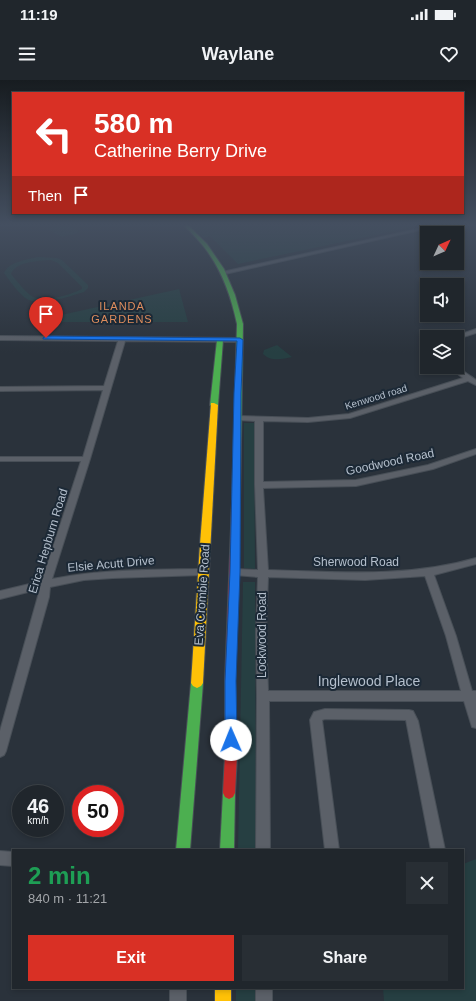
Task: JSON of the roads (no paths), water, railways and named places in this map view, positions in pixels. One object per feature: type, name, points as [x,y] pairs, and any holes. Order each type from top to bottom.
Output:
[{"type":"main road","points":[[222,267],[225,272],[237,306],[240,340],[235,572],[230,681],[231,755],[227,849]]},
{"type":"main road","name":"Eva Crombie Road","points":[[183,849],[196,707],[202,572],[206,541],[215,389],[220,340]]},
{"type":"main road","points":[[223,989],[223,1001]]},
{"type":"street","points":[[225,272],[248,267]]},
{"type":"street","points":[[464,335],[476,331]]},
{"type":"street","points":[[0,338],[240,340]]},
{"type":"street","name":"Erica Hepburn Road","points":[[0,752],[2,740],[44,597],[46,584],[122,339]]},
{"type":"street","points":[[463,374],[476,383]]},
{"type":"street","name":"Kenwood road","points":[[238,418],[331,419],[350,416],[469,378]]},
{"type":"street","points":[[0,389],[106,388]]},
{"type":"street","name":"Lockwood Road","points":[[259,419],[259,485],[263,574],[261,632],[263,696],[263,849]]},
{"type":"street","name":"Goodwood Road","points":[[259,485],[356,483],[430,467],[476,451]]},
{"type":"street","points":[[0,459],[86,459]]},
{"type":"street","name":"Sherwood Road","points":[[235,572],[352,576],[429,573],[457,568],[476,560]]},
{"type":"street","name":"Elsie Acutt Drive","points":[[0,595],[46,584],[85,577],[122,574],[202,572]]},
{"type":"street","points":[[429,573],[473,697],[476,723]]},
{"type":"street","name":"Inglewood Place","points":[[263,696],[473,697]]},
{"type":"street","points":[[332,849],[316,720],[318,716],[325,714],[409,715],[412,721],[438,849]]},
{"type":"street","points":[[0,858],[12,859]]},
{"type":"street","points":[[178,989],[178,1001]]},
{"type":"street","points":[[264,989],[264,1001]]},
{"type":"district","name":"ILANDA GARDENS","points":[[122,312]]}]
